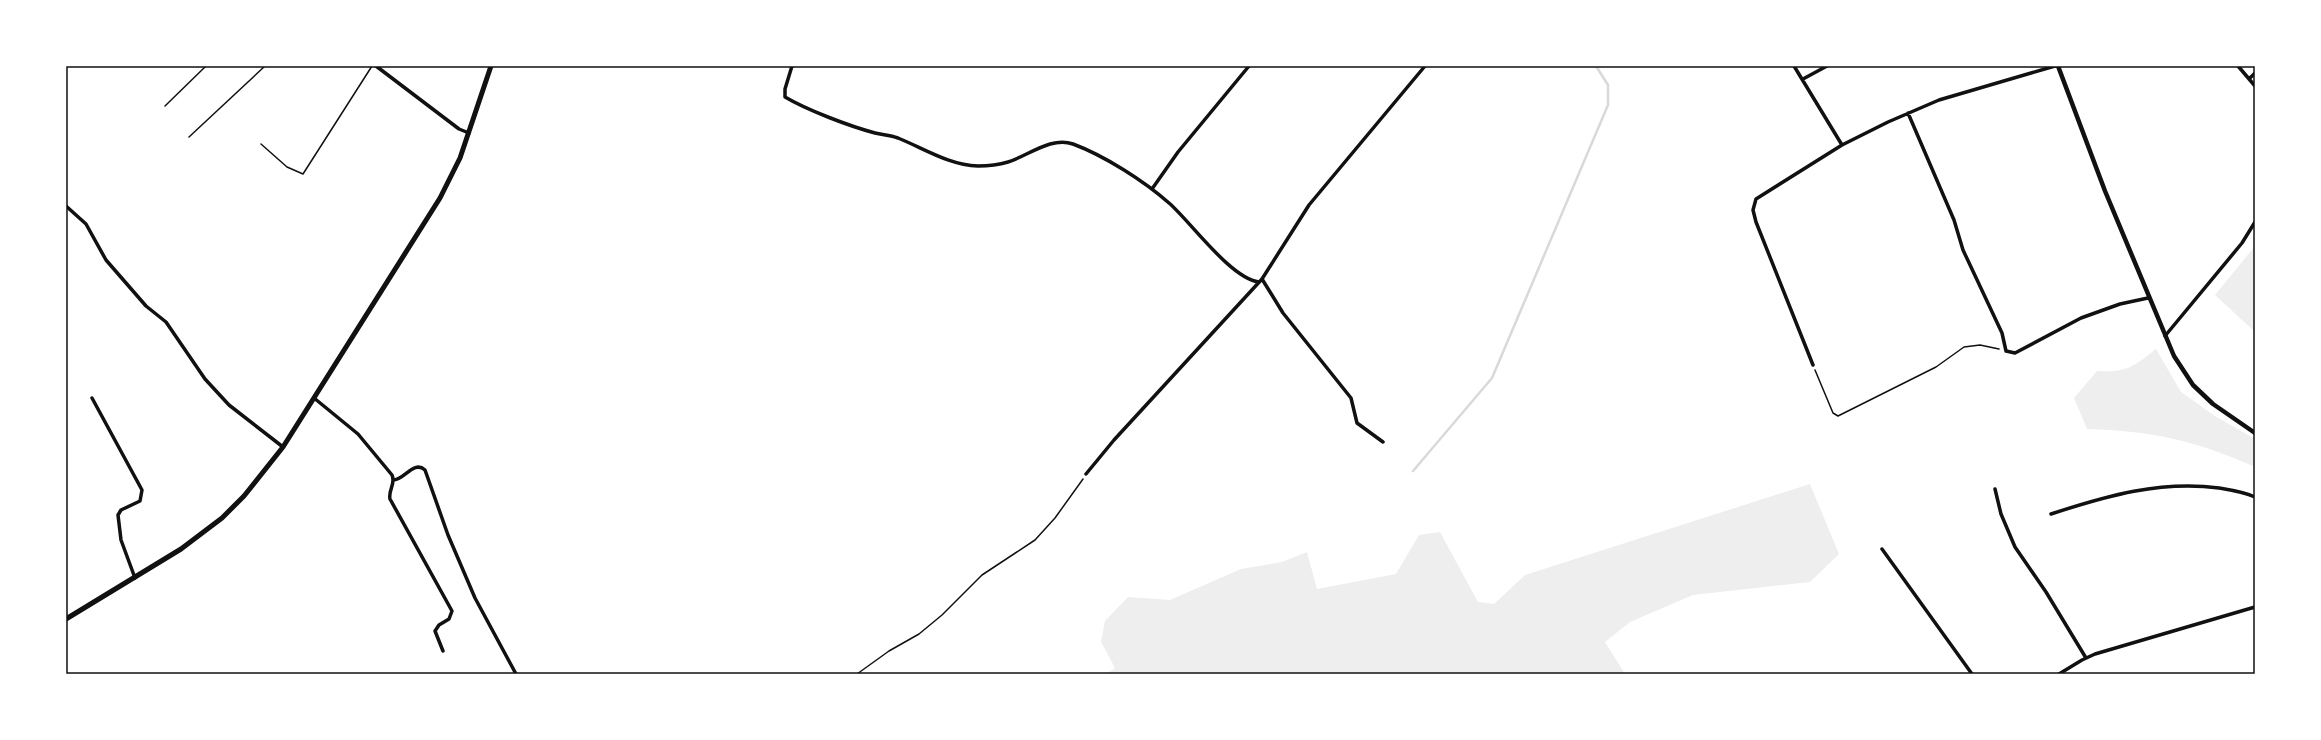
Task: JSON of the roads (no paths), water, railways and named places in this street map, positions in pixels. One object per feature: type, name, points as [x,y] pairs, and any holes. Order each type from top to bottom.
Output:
[{"type":"main road","points":[[66,619],[181,549],[222,518],[248,492],[284,447],[344,348],[433,212],[454,172],[491,66]]},
{"type":"street","points":[[376,66],[459,129],[469,132]]},
{"type":"street","points":[[792,66],[784,89],[785,97],[799,105],[875,133],[899,138],[930,154],[961,163],[993,166],[1008,162],[1057,142],[1064,142],[1104,160],[1152,189],[1170,203],[1204,242],[1223,259],[1250,279],[1259,282]]},
{"type":"street","points":[[1152,189],[1178,152],[1249,66]]},
{"type":"street","points":[[1086,474],[1114,440],[1262,279],[1309,205],[1425,66]]},
{"type":"street","points":[[1794,66],[1842,145]]},
{"type":"street","points":[[1802,79],[1827,66]]},
{"type":"street","points":[[1813,365],[1756,222],[1753,206],[1758,196],[1842,145],[1908,113],[1939,100],[2056,66],[2148,298],[2177,363],[2193,385],[2213,404],[2255,433]]},
{"type":"street","points":[[2238,66],[2255,86]]},
{"type":"street","points":[[2250,79],[2255,73]]},
{"type":"street","points":[[1908,113],[1956,226],[1963,250],[2002,333],[2006,351],[2015,353],[2081,318],[2120,304],[2148,298]]},
{"type":"street","points":[[66,206],[86,224],[106,260],[146,306],[166,322],[205,379],[230,405],[284,447]]},
{"type":"street","points":[[2165,336],[2242,243],[2255,222]]},
{"type":"street","points":[[1262,279],[1283,313],[1351,398],[1357,423],[1383,442]]},
{"type":"street","points":[[92,398],[142,490],[140,501],[121,510],[118,515],[121,540],[135,578]]},
{"type":"street","points":[[314,398],[358,434],[392,475],[394,480],[389,492],[390,500],[452,611],[449,619],[439,625],[435,631],[443,651]]},
{"type":"street","points":[[394,480],[401,479],[416,467],[421,467],[425,470],[438,511],[475,598],[516,674]]},
{"type":"street","points":[[2051,514],[2104,497],[2170,486],[2194,485],[2231,490],[2255,497]]},
{"type":"street","points":[[1995,489],[2001,514],[2015,547],[2046,592],[2086,658]]},
{"type":"street","points":[[1882,549],[1972,674]]},
{"type":"street","points":[[2059,674],[2086,658],[2255,607]]},
{"type":"lane","points":[[165,106],[206,66]]},
{"type":"lane","points":[[189,137],[265,66]]},
{"type":"lane","points":[[261,144],[287,167],[303,174],[372,66]]},
{"type":"waterway","points":[[1413,471],[1492,378],[1608,105],[1608,85],[1596,66]]}]
